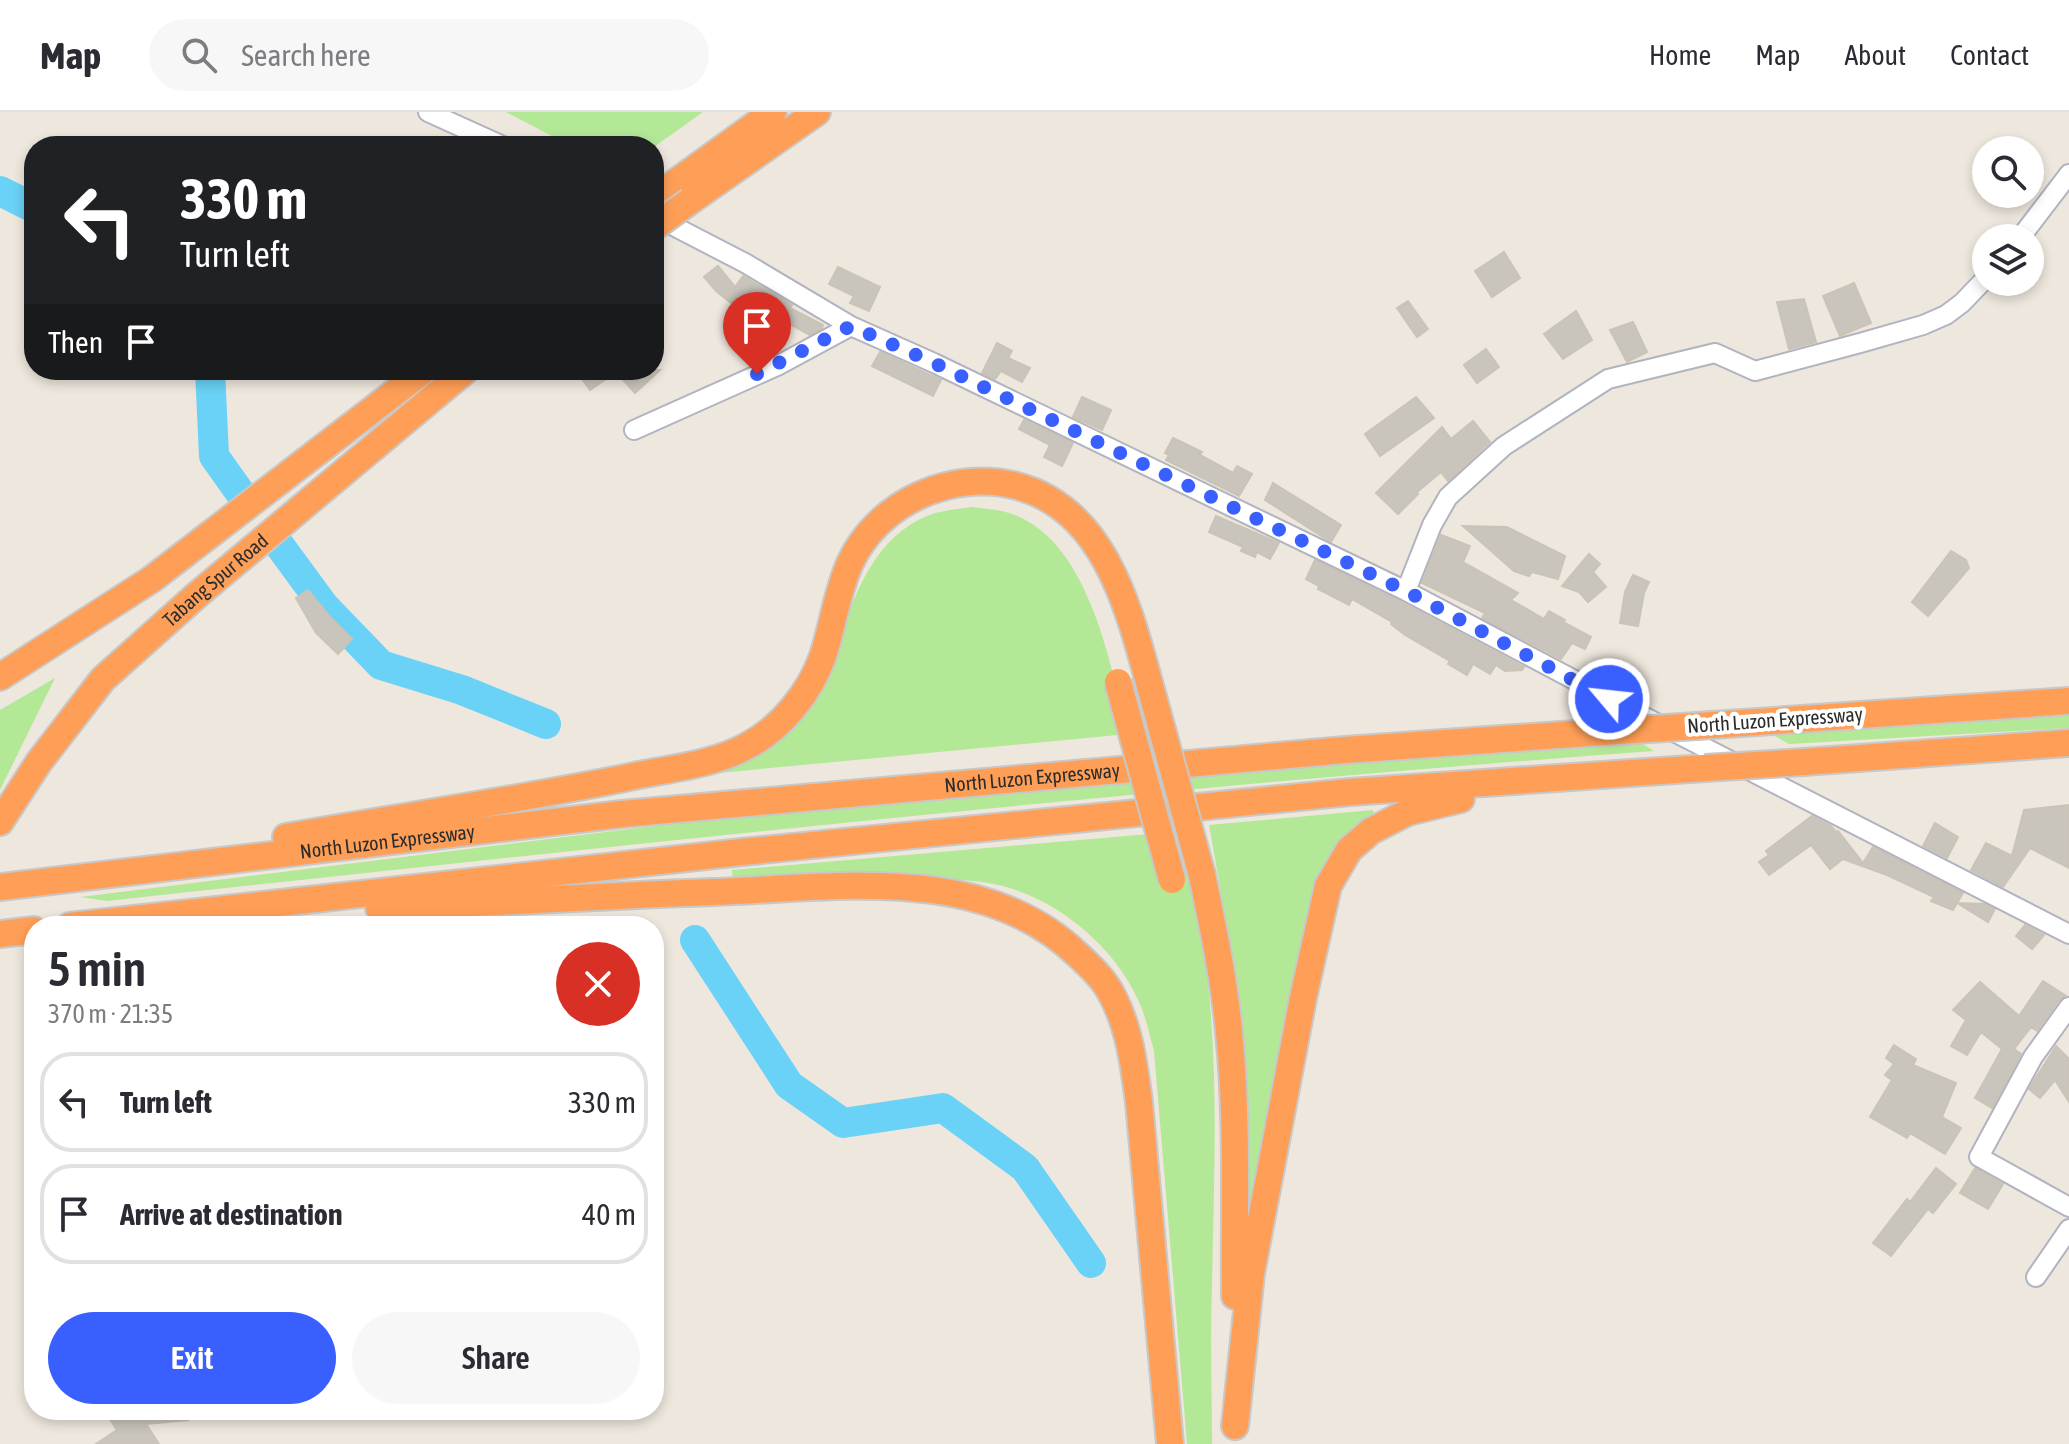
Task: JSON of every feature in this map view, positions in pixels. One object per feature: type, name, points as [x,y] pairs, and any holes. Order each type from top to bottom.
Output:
[{"type":"highway","points":[[671,196],[773,112]]},
{"type":"highway","points":[[671,196],[817,112]]},
{"type":"highway","name":"Tabang Spur Road","points":[[0,677],[152,579],[411,380]]},
{"type":"highway","name":"Tabang Spur Road","points":[[1,820],[39,762],[103,679],[197,595],[454,380]]},
{"type":"highway","points":[[43,882],[400,816],[568,789],[710,760],[739,750],[779,723],[808,688],[823,655],[850,564],[869,533],[900,506],[935,488],[953,484],[1003,482],[1027,488],[1069,512],[1083,526],[1119,586],[1202,875],[1224,988],[1234,1092],[1235,1435]]},
{"type":"highway","points":[[1118,682],[1172,880]]},
{"type":"highway","name":"North Luzon Expressway","points":[[0,887],[622,814],[1330,751],[2069,701]]},
{"type":"highway","points":[[161,916],[742,852],[1335,793],[2069,743]]},
{"type":"highway","points":[[1235,1435],[1251,1273],[1278,1122],[1323,902],[1342,860],[1383,823],[1426,805],[1636,774]]},
{"type":"highway","points":[[248,916],[873,887],[957,893],[992,902],[1054,934],[1102,979],[1112,994],[1128,1033],[1139,1102],[1170,1444]]},
{"type":"highway","points":[[0,934],[24,931]]},
{"type":"street","points":[[428,112],[481,136]]},
{"type":"street","points":[[2031,224],[2069,174]]},
{"type":"street","points":[[664,221],[745,263],[851,326],[1406,591],[2069,934]]},
{"type":"street","points":[[1406,591],[1432,525],[1448,497],[1504,446],[1608,379],[1715,353],[1755,371],[1923,325],[1946,315],[1972,293]]},
{"type":"street","points":[[634,430],[777,366],[851,326]]},
{"type":"street","points":[[2069,1007],[2033,1057],[1979,1157],[2069,1207]]},
{"type":"street","points":[[2036,1277],[2069,1229]]},
{"type":"green space","points":[[506,112],[703,112],[664,140],[664,136],[552,136]]},
{"type":"green space","points":[[972,507],[1009,513],[1036,527],[1059,548],[1077,575],[1092,607],[1104,640],[1128,734],[708,774],[769,745],[806,713],[830,671],[853,602],[884,548],[915,522],[935,513]]},
{"type":"green space","points":[[55,678],[0,790],[0,710]]},
{"type":"green space","points":[[2069,714],[2069,728],[1789,744],[1766,731]]},
{"type":"green space","points":[[1633,738],[1654,751],[1073,800],[107,901],[80,897],[670,824]]},
{"type":"green space","points":[[1373,810],[1374,815],[1335,850],[1314,898],[1247,1221],[1244,1053],[1233,960],[1209,825]]},
{"type":"green space","points":[[1172,832],[1201,930],[1212,1029],[1215,1114],[1212,1444],[1187,1444],[1154,1051],[1144,1014],[1132,988],[1104,949],[1068,917],[1047,904],[995,884],[942,879],[733,883],[732,870]]},
{"type":"building","points":[[1504,252],[1520,278],[1492,297],[1475,271]]},
{"type":"building","points":[[718,266],[735,287],[743,276],[792,305],[790,308],[823,325],[822,328],[810,335],[746,300],[739,309],[704,277]]},
{"type":"building","points":[[838,267],[880,287],[869,311],[850,303],[854,296],[829,284]]},
{"type":"building","points":[[1854,283],[1871,323],[1840,336],[1823,296]]},
{"type":"building","points":[[1804,299],[1816,342],[1789,349],[1777,302]]},
{"type":"building","points":[[1408,301],[1428,329],[1417,337],[1397,308]]},
{"type":"building","points":[[1576,311],[1592,340],[1563,359],[1544,334]]},
{"type":"building","points":[[1633,322],[1647,352],[1627,362],[1610,330]]},
{"type":"building","points":[[997,343],[1012,351],[1008,358],[1030,368],[1022,382],[1001,371],[995,379],[982,373]]},
{"type":"building","points":[[1486,349],[1499,367],[1477,383],[1464,365]]},
{"type":"building","points":[[880,352],[941,380],[933,396],[872,366]]},
{"type":"building","points":[[583,380],[604,380],[590,390]]},
{"type":"building","points":[[623,380],[649,380],[635,393]]},
{"type":"building","points":[[1082,397],[1111,410],[1102,430],[1073,417]]},
{"type":"building","points":[[1416,397],[1434,418],[1380,456],[1365,434]]},
{"type":"building","points":[[1024,420],[1073,443],[1062,466],[1044,457],[1050,445],[1019,429]]},
{"type":"building","points":[[1473,421],[1490,442],[1448,481],[1441,472],[1416,493],[1398,514],[1376,493],[1442,427],[1451,439]]},
{"type":"building","points":[[1173,438],[1202,452],[1200,455],[1233,473],[1237,466],[1252,474],[1239,496],[1166,460],[1169,455],[1165,453]]},
{"type":"building","points":[[1273,483],[1341,525],[1331,542],[1265,500]]},
{"type":"building","points":[[1216,516],[1279,543],[1270,559],[1257,552],[1255,557],[1241,551],[1243,547],[1209,532]]},
{"type":"building","points":[[1463,526],[1507,527],[1565,556],[1558,579],[1514,571]]},
{"type":"building","points":[[1441,535],[1470,546],[1463,562],[1518,593],[1511,600],[1544,619],[1549,611],[1591,637],[1585,649],[1572,643],[1561,659],[1482,618],[1485,613],[1422,583]]},
{"type":"building","points":[[1951,551],[1966,560],[1969,568],[1928,616],[1912,602]]},
{"type":"building","points":[[1589,554],[1600,564],[1593,572],[1606,587],[1588,602],[1579,592],[1562,586]]},
{"type":"building","points":[[1315,560],[1524,667],[1522,670],[1505,671],[1496,665],[1490,674],[1473,664],[1467,675],[1448,664],[1450,661],[1405,635],[1392,622],[1352,599],[1349,605],[1318,589],[1319,586],[1306,579]]},
{"type":"building","points":[[1633,575],[1649,582],[1638,626],[1620,623],[1625,592]]},
{"type":"building","points":[[308,590],[352,639],[338,654],[316,633],[296,598]]},
{"type":"building","points":[[2069,805],[2069,868],[2030,848],[2003,887],[1971,870],[1986,843],[2012,856],[2024,810]]},
{"type":"building","points":[[1812,816],[1838,831],[1863,863],[1873,847],[1963,893],[1953,910],[1931,901],[1934,897],[1887,875],[1843,859],[1830,869],[1811,845],[1769,875],[1759,862],[1769,855],[1766,851]]},
{"type":"building","points":[[1935,823],[1958,837],[1947,858],[1923,846]]},
{"type":"building","points":[[1957,903],[1985,904],[1995,909],[1988,922]]},
{"type":"building","points":[[2025,925],[2044,935],[2032,949],[2016,936]]},
{"type":"building","points":[[2043,981],[2066,996],[2059,1000],[2037,1031],[2031,1027],[2014,1049],[2021,1054],[1992,1108],[1975,1098],[2002,1049],[1981,1032],[1967,1055],[1951,1046],[1966,1020],[1953,1010],[1980,982],[2019,1016]]},
{"type":"building","points":[[1894,1045],[1916,1059],[1913,1065],[1956,1083],[1942,1117],[1961,1128],[1945,1154],[1910,1133],[1907,1138],[1870,1117],[1892,1080],[1885,1075],[1894,1064],[1886,1058]]},
{"type":"building","points":[[2056,1046],[2069,1059],[2069,1102],[2055,1080],[2040,1098],[2029,1089]]},
{"type":"building","points":[[1936,1168],[1956,1184],[1933,1213],[1928,1209],[1891,1256],[1873,1243]]},
{"type":"building","points":[[1975,1168],[2003,1184],[1988,1209],[1960,1193]]},
{"type":"building","points":[[110,1420],[188,1420],[146,1424],[159,1444],[96,1444],[117,1430]]},
{"type":"waterway","points":[[0,191],[24,203]]},
{"type":"waterway","points":[[210,380],[214,456],[241,494]]},
{"type":"waterway","points":[[277,542],[324,606],[381,665],[462,690],[546,724]]},
{"type":"waterway","points":[[695,940],[789,1085],[843,1123],[943,1108],[1025,1168],[1091,1263]]},
{"type":"route","points":[[757,374],[851,326],[1406,591],[1609,699]]}]
